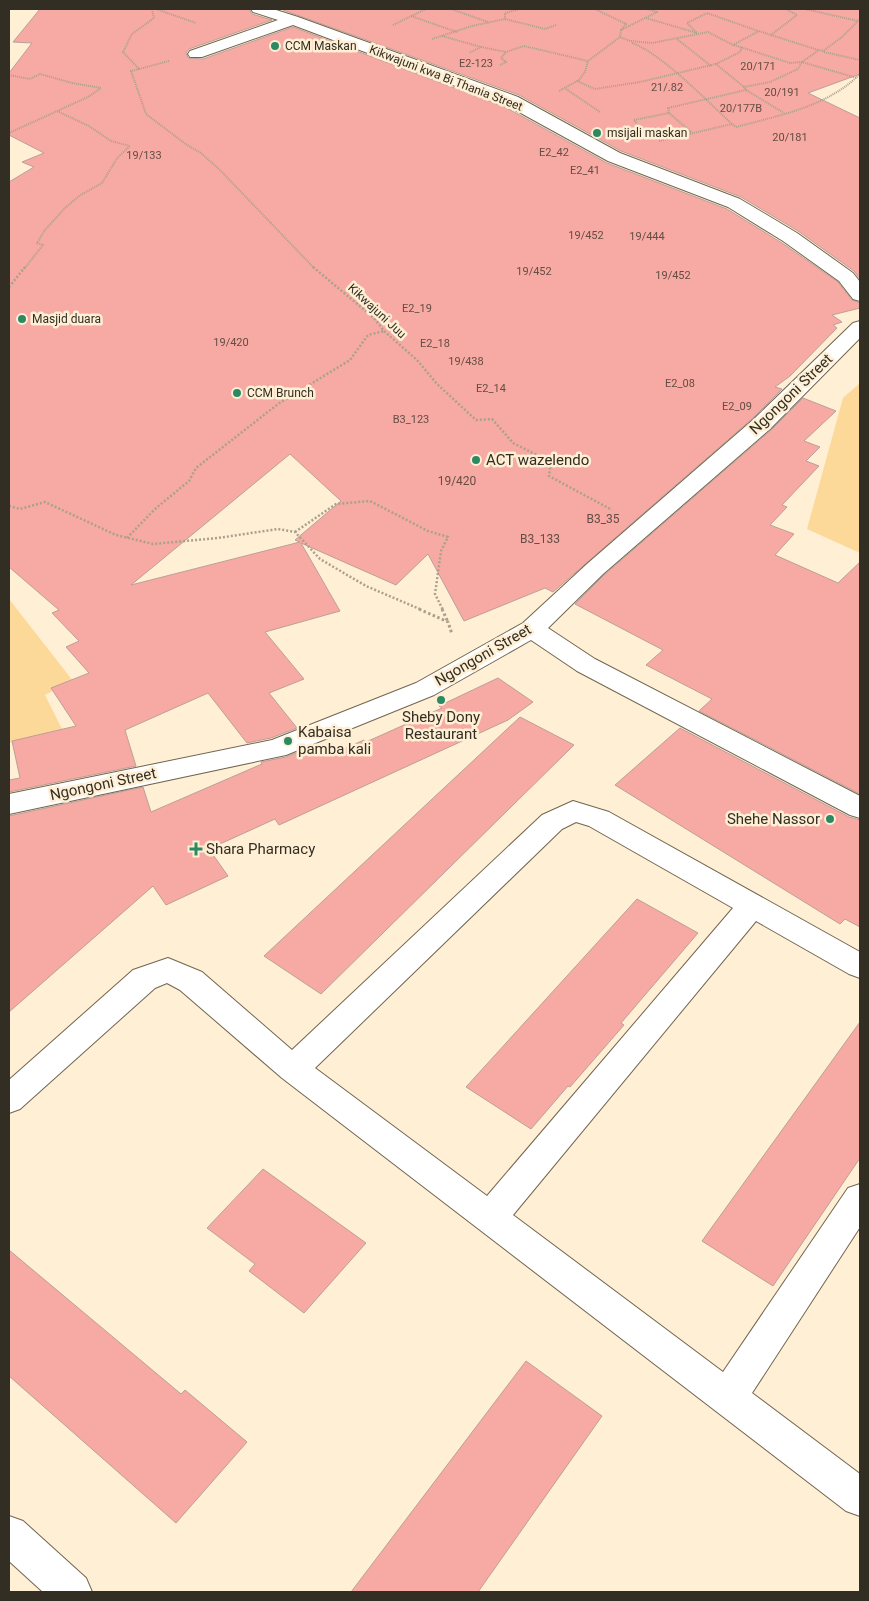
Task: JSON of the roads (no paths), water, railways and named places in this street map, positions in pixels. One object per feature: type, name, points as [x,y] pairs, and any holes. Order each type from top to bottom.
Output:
[{"type":"street","name":"Kikwajuni kwa Bi Thania Street","points":[[258,9],[293,20],[518,104],[614,157],[734,203],[790,237],[846,278],[860,295]]},
{"type":"street","points":[[196,54],[293,20]]},
{"type":"street","name":"Ngongoni Street","points":[[9,804],[277,748],[425,689],[532,629],[642,527],[762,424],[860,327]]},
{"type":"street","points":[[532,629],[586,665],[860,808]]},
{"type":"street","points":[[293,1069],[552,822],[573,811],[599,819],[860,966]]},
{"type":"street","points":[[490,1218],[752,904]]},
{"type":"street","points":[[9,1099],[144,978],[168,970],[191,981],[293,1069],[860,1498]]},
{"type":"street","points":[[727,1398],[860,1199]]},
{"type":"street","points":[[9,1535],[72,1592]]},
{"type":"place","name":"CCM Maskan","points":[[275,46]]},
{"type":"place","name":"msijali maskan","points":[[597,133]]},
{"type":"place","name":"Masjid duara","points":[[22,319]]},
{"type":"place","name":"CCM Brunch","points":[[237,393]]},
{"type":"place","name":"ACT wazelendo","points":[[476,460]]},
{"type":"place","name":"Sheby Dony Restaurant","points":[[441,700]]},
{"type":"place","name":"Kabaisa pamba kali","points":[[288,741]]},
{"type":"place","name":"Shehe Nassor","points":[[830,819]]},
{"type":"place","name":"Shara Pharmacy","points":[[196,849]]}]
